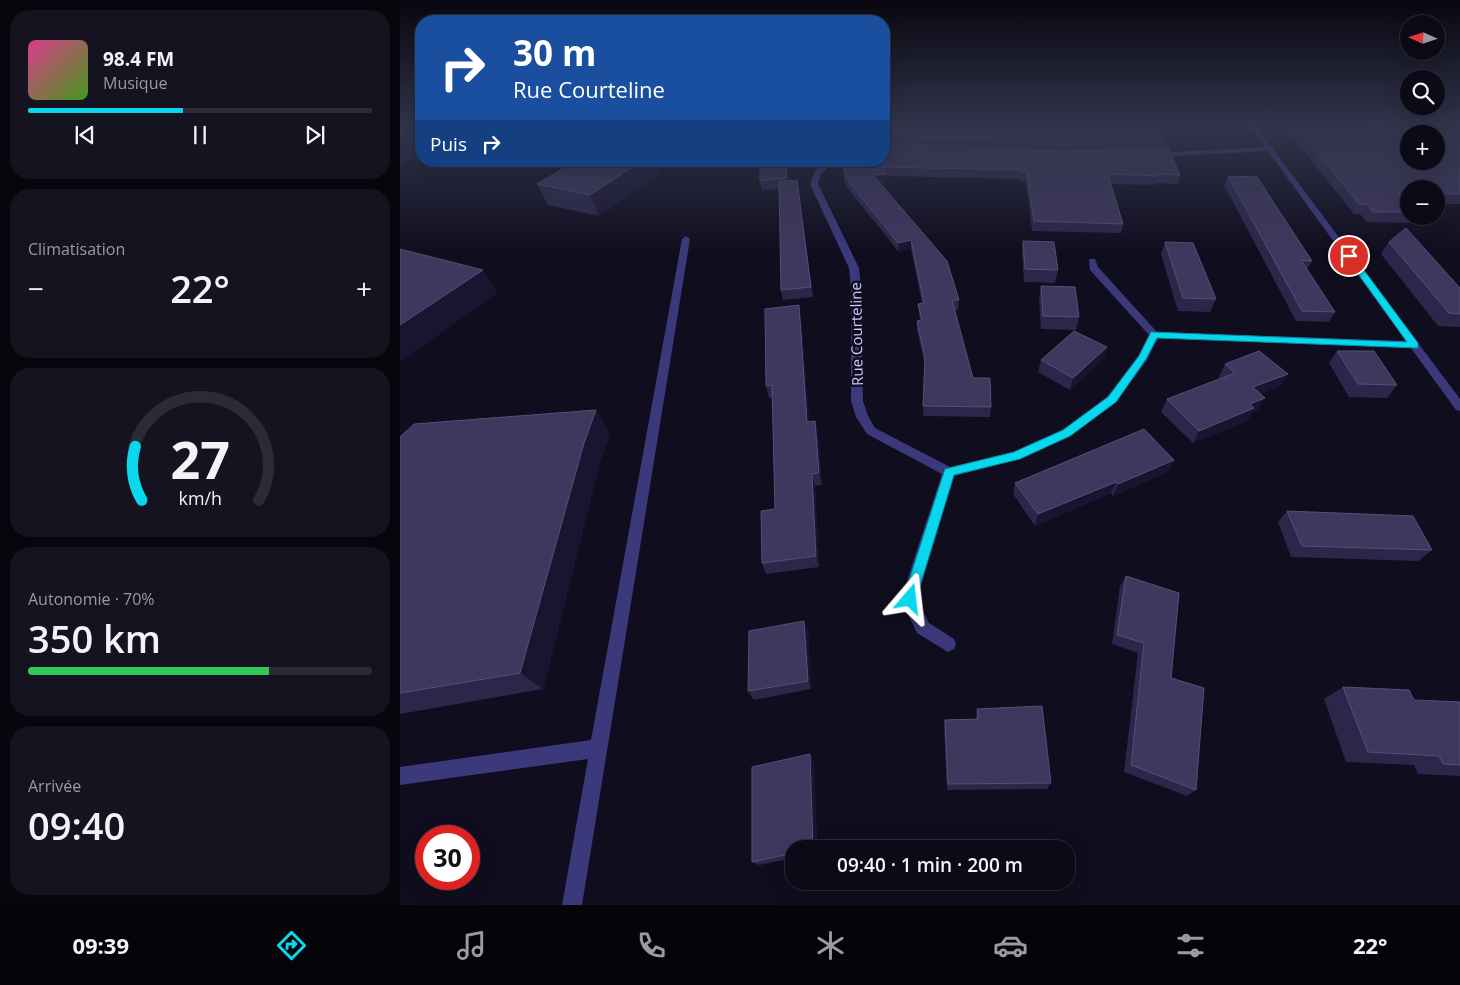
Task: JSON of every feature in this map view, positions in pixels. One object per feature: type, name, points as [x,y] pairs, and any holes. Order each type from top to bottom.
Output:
[{"type":"street","name":"Rue Courteline","points":[[824,167],[818,172],[814,184],[854,268],[856,289],[857,401],[862,417],[871,431],[949,472]]},
{"type":"street","points":[[1283,167],[1460,407]]},
{"type":"street","points":[[572,905],[686,239]]},
{"type":"street","points":[[1092,261],[1093,268],[1154,335],[1415,345]]},
{"type":"street","points":[[948,644],[923,628],[910,599],[949,472],[1016,456],[1066,433],[1112,399],[1143,357],[1154,335]]},
{"type":"street","points":[[400,776],[600,748]]},
{"type":"building","points":[[565,167],[632,167],[590,195],[537,184]]},
{"type":"building","points":[[760,167],[786,167],[787,178],[760,181]]},
{"type":"building","points":[[844,167],[882,167],[885,174],[873,175],[947,261],[959,300],[952,300],[973,378],[990,378],[991,407],[923,406],[925,357],[917,321],[922,320],[918,304],[924,303],[911,240],[898,243],[844,176],[846,174]]},
{"type":"building","points":[[893,167],[1177,167],[1180,175],[1108,174],[1123,224],[1034,221],[1027,172],[1021,172],[1020,170]]},
{"type":"building","points":[[1329,167],[1400,167],[1400,170],[1445,170],[1445,167],[1460,167],[1460,194],[1445,194],[1445,180],[1400,180],[1400,193],[1398,193],[1400,195],[1400,212],[1373,212],[1366,204],[1359,204]]},
{"type":"building","points":[[1228,176],[1257,177],[1312,261],[1301,260],[1335,312],[1302,311]]},
{"type":"building","points":[[797,180],[811,287],[781,290],[779,182]]},
{"type":"building","points":[[1406,228],[1460,288],[1460,314],[1449,313],[1389,242]]},
{"type":"building","points":[[1023,241],[1054,242],[1058,270],[1025,269]]},
{"type":"building","points":[[1165,242],[1193,243],[1216,299],[1183,298]]},
{"type":"building","points":[[400,249],[483,270],[400,325]]},
{"type":"building","points":[[1041,286],[1075,287],[1079,317],[1043,316]]},
{"type":"building","points":[[799,305],[807,422],[815,421],[819,473],[812,474],[816,556],[762,563],[761,511],[775,509],[772,385],[766,386],[765,309]]},
{"type":"building","points":[[1074,331],[1107,347],[1073,378],[1041,360]]},
{"type":"building","points":[[1259,351],[1288,374],[1253,387],[1265,398],[1250,404],[1254,408],[1199,431],[1167,399],[1235,373],[1225,364]]},
{"type":"building","points":[[1337,351],[1374,351],[1397,385],[1358,384]]},
{"type":"building","points":[[596,410],[584,443],[520,673],[400,693],[400,437],[414,424]]},
{"type":"building","points":[[1144,429],[1174,460],[1118,484],[1116,482],[1038,514],[1015,483]]},
{"type":"building","points":[[1287,511],[1413,516],[1432,550],[1302,546]]},
{"type":"building","points":[[1126,576],[1179,593],[1171,678],[1204,688],[1196,790],[1131,765],[1144,643],[1117,635]]},
{"type":"building","points":[[804,621],[808,681],[748,691],[749,631]]},
{"type":"building","points":[[1343,687],[1409,690],[1414,700],[1460,702],[1460,765],[1443,764],[1439,756],[1368,752]]},
{"type":"building","points":[[1042,706],[1051,783],[948,784],[945,720],[978,719],[977,709]]},
{"type":"building","points":[[810,754],[813,840],[785,840],[785,855],[752,862],[752,767]]},
{"type":"route","points":[[910,599],[949,472],[1016,456],[1066,433],[1112,399],[1143,357],[1154,335],[1415,345],[1349,256]]}]
